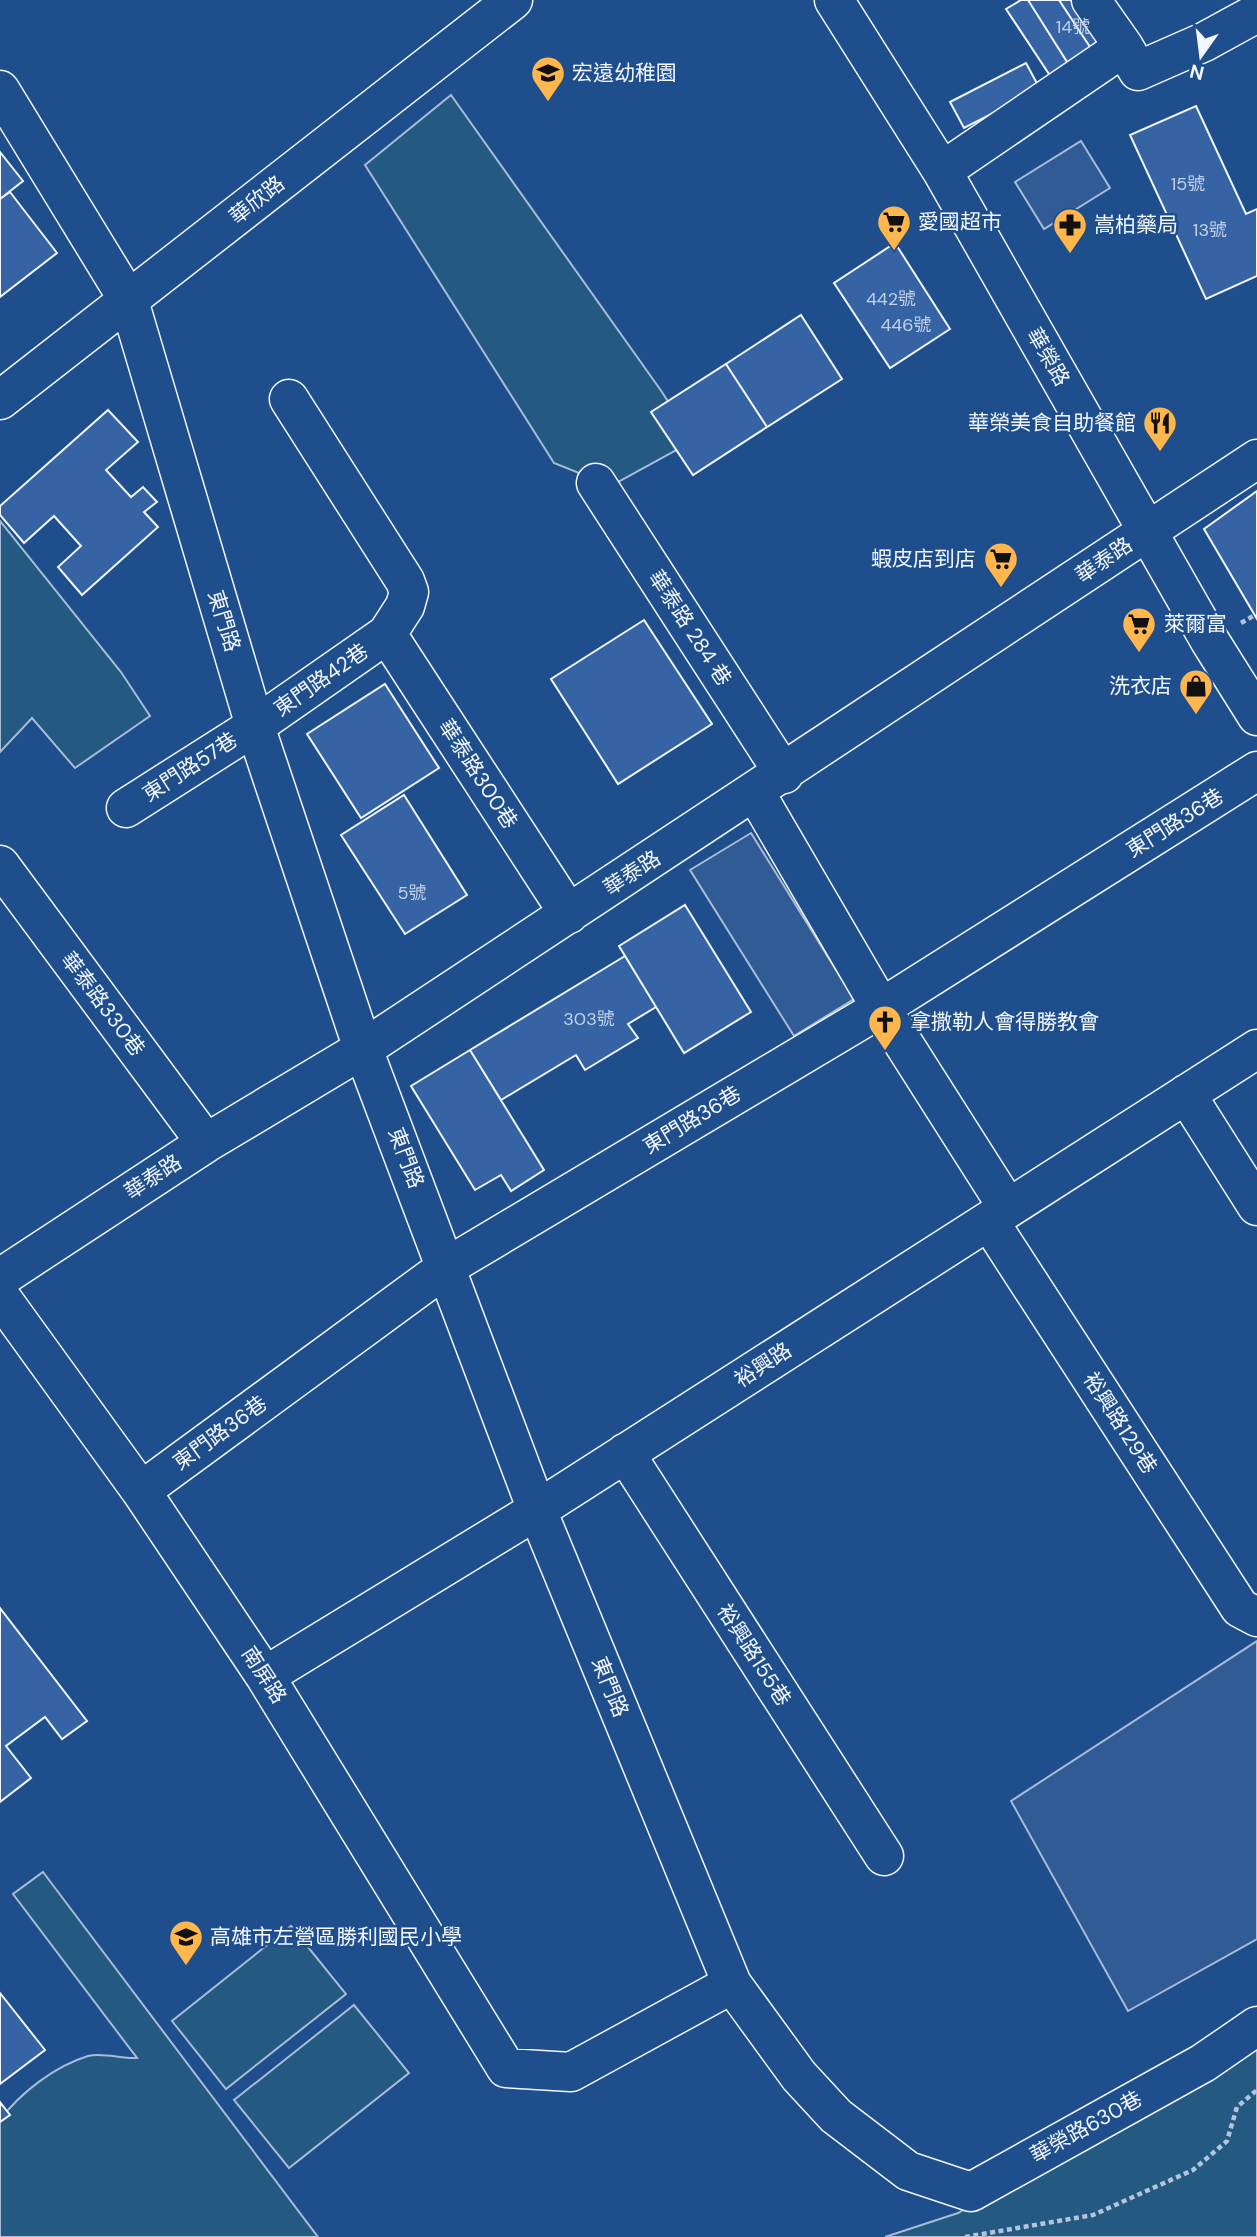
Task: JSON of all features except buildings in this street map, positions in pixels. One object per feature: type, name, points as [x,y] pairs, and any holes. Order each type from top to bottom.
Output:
[{"type":"street","name":"華欣路","points":[[0,400],[513,0]]},
{"type":"street","name":"華榮路","points":[[834,0],[942,171],[1147,531],[1257,716]]},
{"type":"street","points":[[1091,0],[1131,59]]},
{"type":"street","points":[[942,171],[1131,59],[1204,42],[1257,13]]},
{"type":"street","name":"東門路","points":[[0,90],[129,301],[255,726],[363,1049],[537,1510],[732,1984],[799,2076],[836,2116],[908,2171]]},
{"type":"street","points":[[289,399],[405,581],[409,592],[405,606],[387,634]]},
{"type":"street","name":"華泰路","points":[[0,1278],[206,1143],[363,1049],[1257,459]]},
{"type":"street","name":"華泰路 284 巷","points":[[596,483],[769,783],[881,1008]]},
{"type":"street","name":"東門路42巷","points":[[255,726],[387,634]]},
{"type":"street","name":"華泰路300巷","points":[[387,634],[569,914]]},
{"type":"street","name":"東門路57巷","points":[[126,808],[255,726]]},
{"type":"street","name":"東門路36巷","points":[[141,1491],[447,1266],[881,1008],[1257,771]]},
{"type":"street","name":"華泰路330巷","points":[[0,865],[206,1143]]},
{"type":"street","name":"裕興路129巷","points":[[881,1008],[999,1215],[1240,1608],[1257,1617]]},
{"type":"street","name":"裕興路","points":[[265,1676],[537,1510],[1257,1049]]},
{"type":"street","points":[[1186,1094],[1257,1206]]},
{"type":"street","name":"南屏路","points":[[0,1296],[141,1491],[265,1676],[506,2068],[571,2072],[732,1984]]},
{"type":"street","name":"裕興路155巷","points":[[625,1453],[884,1856]]},
{"type":"street","name":"華榮路630巷","points":[[908,2171],[971,2192],[1203,2063],[1257,2026]]},
{"type":"path","points":[[965,2237],[1093,2215],[1193,2170],[1227,2141],[1237,2107],[1257,2090]]},
{"type":"shaded area","points":[[451,95],[662,392],[693,441],[611,486],[554,463],[365,165]]},
{"type":"shaded area","points":[[1081,141],[1110,188],[1044,229],[1015,182]]},
{"type":"shaded area","points":[[0,521],[121,672],[150,716],[75,768],[32,718],[0,752]]},
{"type":"shaded area","points":[[751,833],[854,999],[794,1036],[690,870]]},
{"type":"shaded area","points":[[1257,1641],[1257,1939],[1128,2011],[1011,1801]]},
{"type":"shaded area","points":[[43,1872],[318,2237],[0,2237],[0,2120],[39,2082],[63,2066],[94,2055],[137,2058],[13,1894]]},
{"type":"shaded area","points":[[291,1926],[346,1994],[226,2089],[172,2021]]},
{"type":"shaded area","points":[[354,2005],[409,2073],[289,2168],[234,2100]]},
{"type":"shaded area","points":[[1257,2034],[1257,2237],[885,2237],[958,2213]]},
{"type":"place","name":"宏遠幼稚園","points":[[548,103]]},
{"type":"place","name":"愛國超市","points":[[894,252]]},
{"type":"place","name":"嵩柏藥局","points":[[1070,255]]},
{"type":"place","name":"華榮美食自助餐館","points":[[1160,453]]},
{"type":"place","name":"蝦皮店到店","points":[[1001,589]]},
{"type":"place","name":"萊爾富","points":[[1139,654]]},
{"type":"place","name":"洗衣店","points":[[1196,716]]},
{"type":"place","name":"拿撒勒人會得勝教會","points":[[885,1052]]},
{"type":"place","name":"高雄市左營區勝利國民小學","points":[[186,1967]]}]
